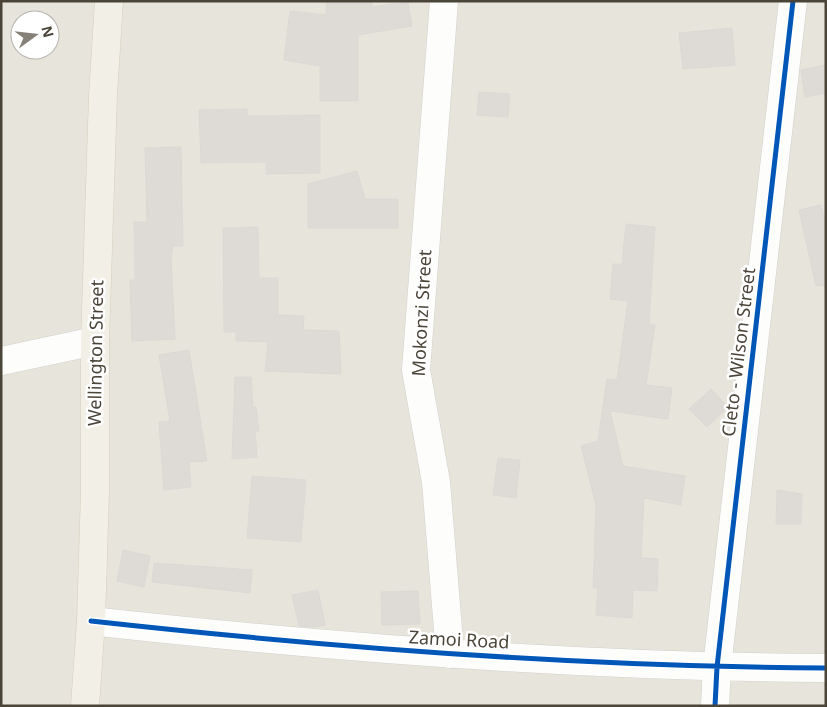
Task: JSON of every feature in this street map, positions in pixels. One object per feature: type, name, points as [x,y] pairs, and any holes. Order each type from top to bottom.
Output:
[{"type":"main road","name":"Wellington Street","points":[[86,706],[95,492],[95,341],[103,95],[109,1]]},
{"type":"street","name":"Mokonzi Street","points":[[444,1],[416,370],[436,482],[450,654]]},
{"type":"street","name":"Cleto - Wilson Street","points":[[715,706],[716,668],[793,1]]},
{"type":"street","points":[[1,361],[95,341]]},
{"type":"street","name":"Zamoi Road","points":[[91,621],[277,641],[450,654],[716,668],[826,668]]},
{"type":"shaded area","points":[[1,1],[826,1],[826,706],[1,706]]},
{"type":"building","points":[[327,1],[372,1],[372,7],[408,2],[412,26],[358,35],[358,101],[320,101],[320,66],[284,60],[290,11],[326,15]]},
{"type":"building","points":[[732,28],[735,65],[683,69],[679,33]]},
{"type":"building","points":[[826,65],[826,93],[805,97],[801,70]]},
{"type":"building","points":[[479,92],[510,94],[508,117],[477,115]]},
{"type":"building","points":[[247,109],[247,116],[320,115],[320,173],[266,174],[266,162],[201,163],[199,110]]},
{"type":"building","points":[[181,147],[183,246],[173,246],[171,259],[175,339],[132,341],[130,280],[135,280],[134,222],[147,222],[145,148]]},
{"type":"building","points":[[357,171],[365,199],[398,199],[398,228],[308,228],[308,184]]},
{"type":"building","points":[[821,205],[826,227],[826,285],[816,286],[799,210]]},
{"type":"building","points":[[626,224],[655,227],[649,324],[655,325],[646,385],[672,388],[668,419],[610,411],[623,466],[685,476],[681,505],[644,498],[641,558],[658,559],[657,591],[633,590],[632,618],[596,615],[598,588],[593,588],[596,505],[581,446],[598,441],[607,379],[617,380],[628,301],[610,299],[613,264],[622,264]]},
{"type":"building","points":[[258,227],[259,278],[278,278],[278,315],[304,316],[303,330],[339,331],[341,374],[265,371],[268,342],[236,341],[236,332],[224,332],[223,228]]},
{"type":"building","points":[[189,350],[207,461],[189,462],[191,487],[164,490],[159,422],[170,421],[159,355]]},
{"type":"building","points":[[235,377],[251,377],[253,407],[256,407],[259,431],[255,431],[257,457],[232,459]]},
{"type":"building","points":[[711,389],[728,407],[707,427],[689,409]]},
{"type":"building","points":[[498,458],[520,460],[516,498],[493,495]]},
{"type":"building","points":[[252,476],[306,480],[301,542],[247,538]]},
{"type":"building","points":[[777,490],[802,494],[801,524],[776,524]]},
{"type":"building","points":[[123,550],[150,556],[144,587],[117,581]]},
{"type":"building","points":[[154,563],[252,570],[250,593],[152,582]]},
{"type":"building","points":[[318,590],[325,625],[313,627],[299,626],[292,595]]},
{"type":"building","points":[[418,591],[420,624],[382,625],[381,592]]},
{"type":"cycle path","points":[[715,706],[717,667],[793,1]]},
{"type":"cycle path","points":[[91,621],[274,640],[550,660],[734,667],[826,668]]}]
